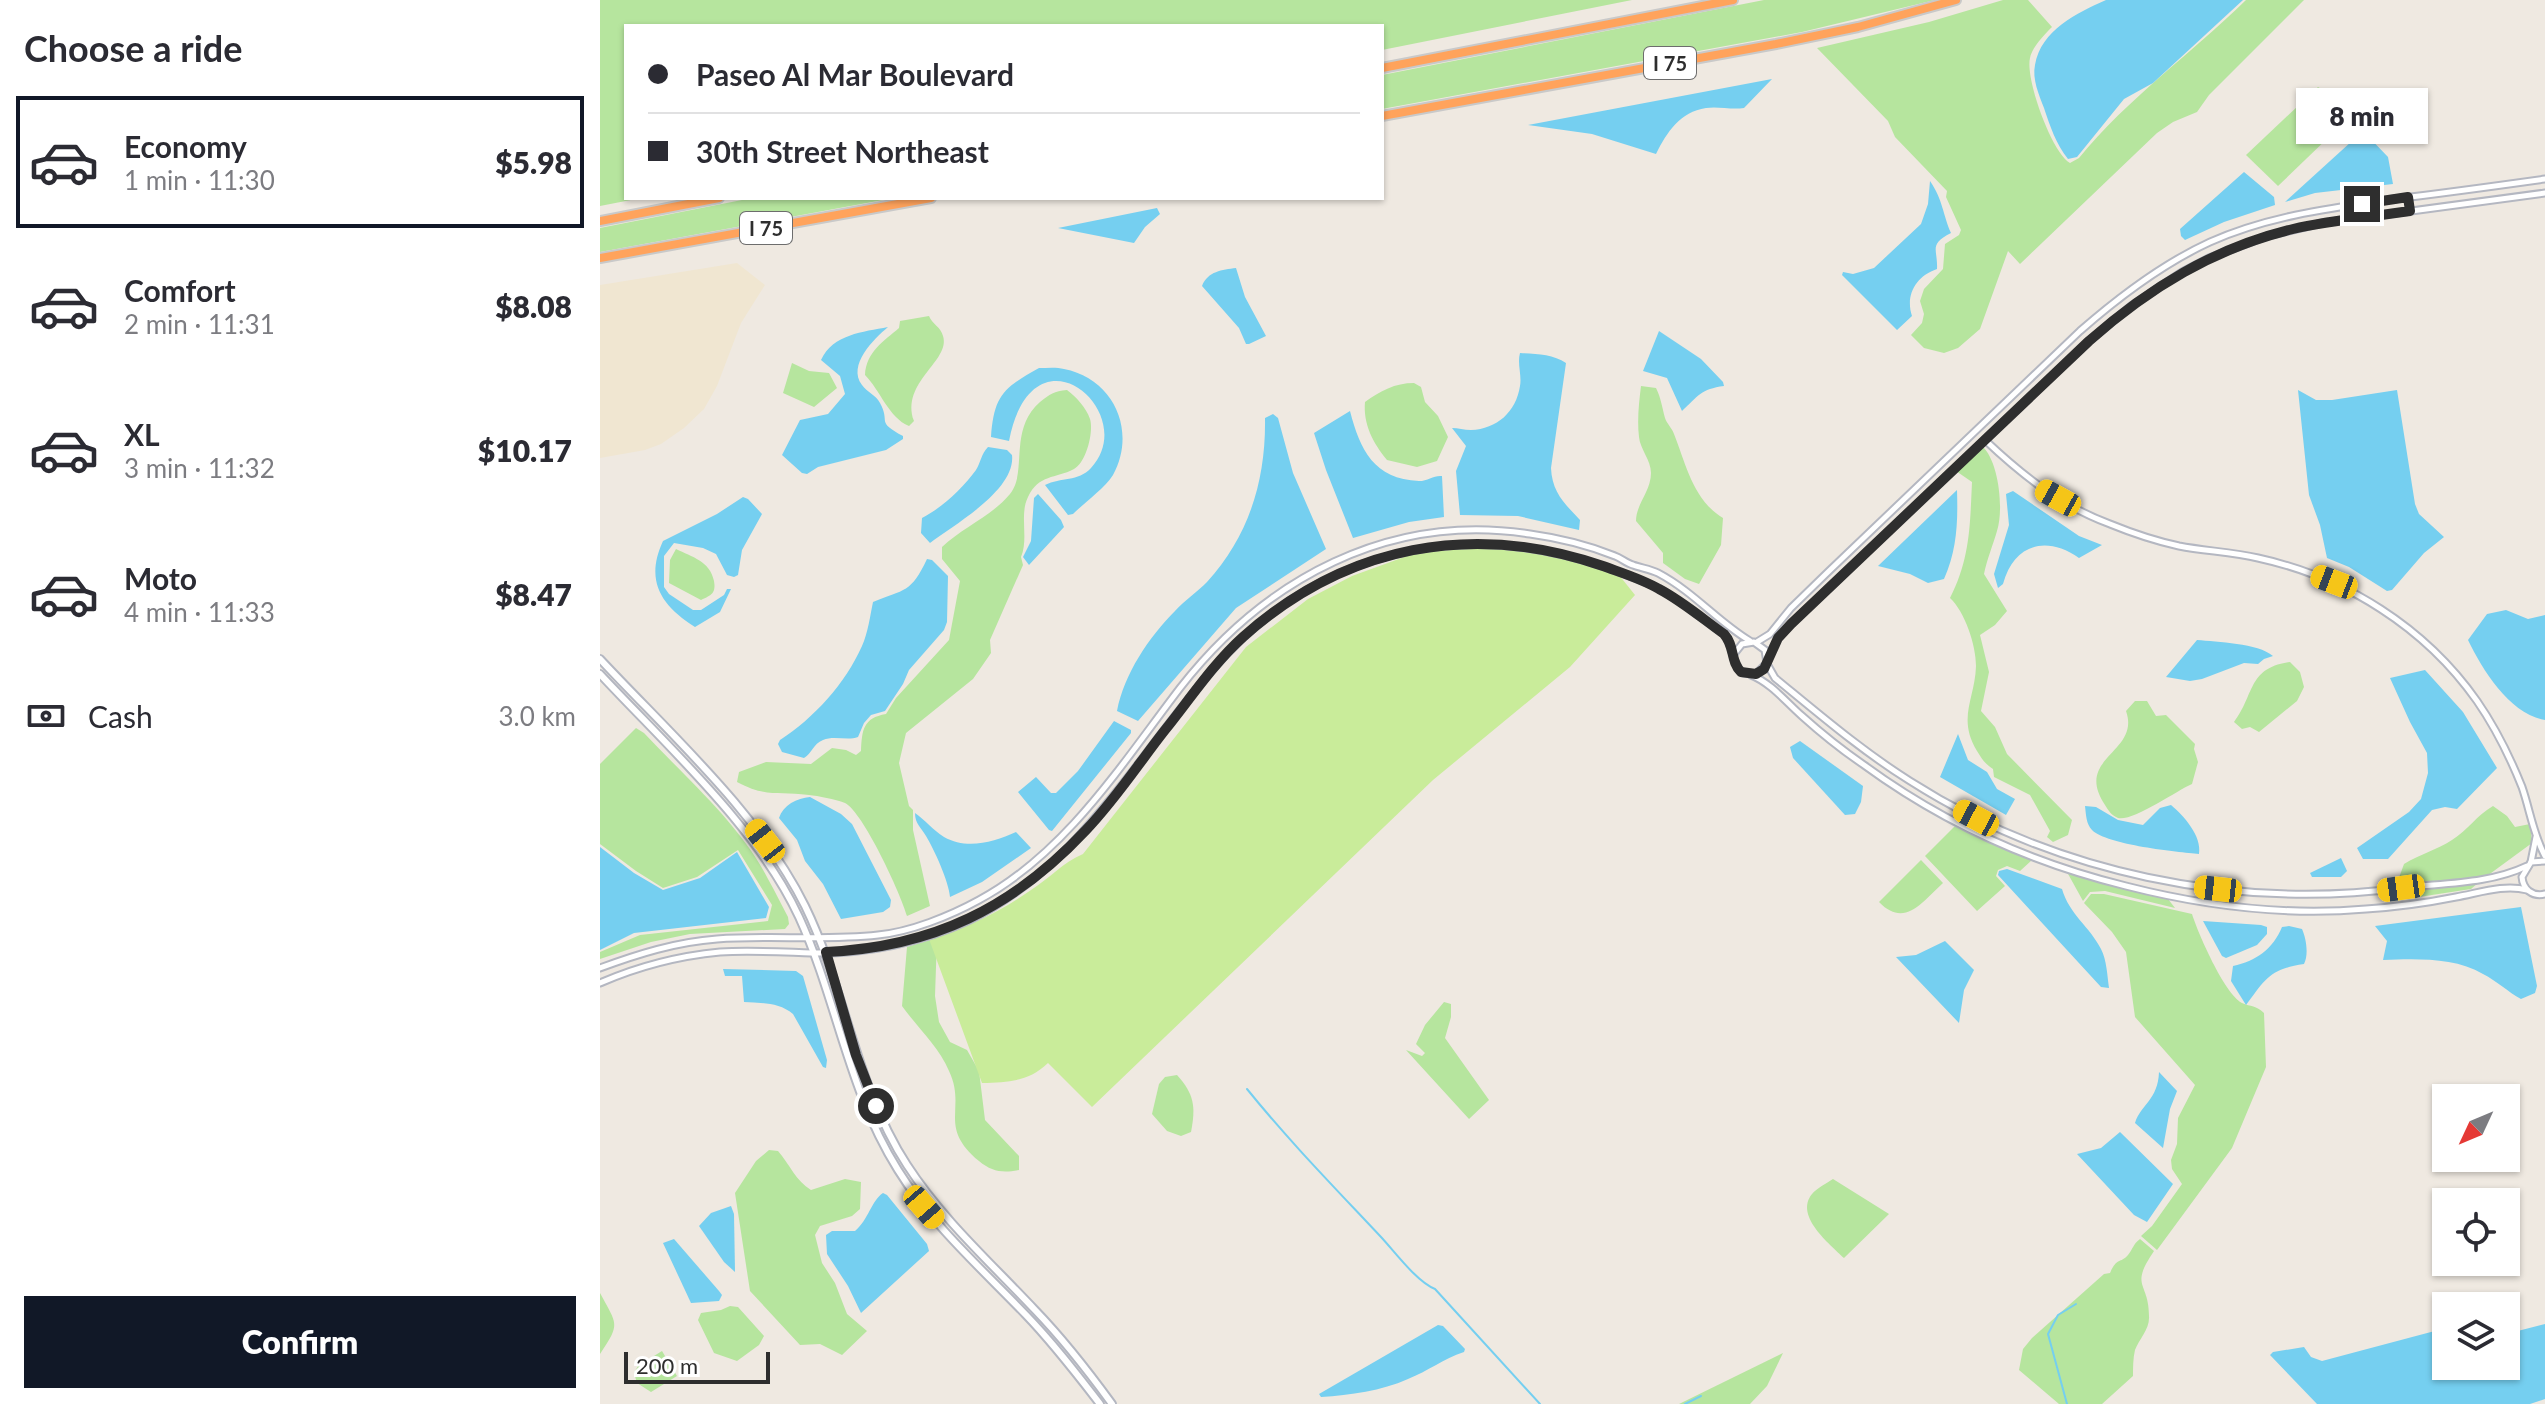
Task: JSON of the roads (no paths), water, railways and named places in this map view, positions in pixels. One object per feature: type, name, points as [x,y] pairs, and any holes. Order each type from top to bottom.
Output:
[{"type":"highway","name":"I 75","points":[[1384,68],[1733,0]]},
{"type":"highway","name":"I 75","points":[[1384,116],[1776,44],[1858,27],[1956,0]]},
{"type":"highway","name":"I 75","points":[[600,221],[709,200]]},
{"type":"highway","name":"I 75","points":[[600,258],[920,200]]},
{"type":"main road","points":[[600,659],[748,819],[783,868],[826,952],[867,1086],[885,1127],[907,1164],[958,1230],[1046,1321],[1112,1404]]},
{"type":"main road","points":[[600,674],[739,824],[785,891],[814,953],[851,1072],[877,1133],[899,1171],[951,1238],[1029,1318],[1100,1404]]},
{"type":"street","points":[[1734,654],[1742,644],[1770,634],[1791,608],[2069,342],[2114,300],[2145,278],[2211,242],[2267,222],[2312,211],[2545,179]]},
{"type":"street","points":[[1750,675],[1759,673],[1778,638],[1791,624],[2113,320],[2153,289],[2209,258],[2267,236],[2322,223],[2545,193]]},
{"type":"street","points":[[2412,197],[2418,210]]},
{"type":"street","points":[[2410,211],[2412,197]]},
{"type":"street","points":[[600,968],[683,943],[718,939],[881,935],[976,902],[1026,870],[1082,816],[1206,656],[1234,627],[1271,597],[1308,574],[1361,551],[1396,540],[1451,532],[1512,532],[1558,539],[1656,572],[1691,594],[1765,650],[1775,678],[1855,743],[1933,795],[2031,842],[2114,869],[2202,887],[2316,895],[2385,891],[2492,878],[2545,859],[2521,785],[2497,732],[2455,675],[2397,620],[2369,600],[2309,572],[2254,557],[2179,546],[2107,523],[2023,476],[1985,440]]},
{"type":"street","points":[[600,983],[682,957],[722,952],[814,953],[878,948],[941,932],[992,907],[1030,882],[1088,829],[1212,670],[1241,639],[1283,605],[1344,570],[1377,559],[1414,550],[1474,543],[1531,547],[1570,555],[1640,579],[1659,589],[1724,634],[1734,654],[1736,667],[1772,688],[1827,738],[1862,764],[1926,805],[1999,843],[2093,878],[2204,903],[2289,911],[2367,909],[2429,902],[2504,888],[2545,894]]},
{"type":"street","points":[[2527,890],[2522,877],[2529,864],[2536,836]]},
{"type":"water","points":[[2106,0],[2243,0],[2153,83],[2124,99],[2077,157],[2068,159],[2054,135],[2038,92],[2035,65],[2052,32],[2072,17]]},
{"type":"water","points":[[1772,79],[1744,108],[1711,108],[1689,114],[1670,131],[1656,154],[1592,134],[1528,125]]},
{"type":"water","points":[[2363,131],[2388,157],[2393,184],[2315,193],[2285,202]]},
{"type":"water","points":[[2244,172],[2274,197],[2275,205],[2224,222],[2185,240],[2180,229]]},
{"type":"water","points":[[1930,181],[1951,233],[1937,244],[1937,269],[1923,276],[1914,287],[1910,301],[1912,316],[1897,330],[1842,275],[1843,272],[1853,274],[1874,268],[1921,224],[1928,204]]},
{"type":"water","points":[[1157,208],[1160,214],[1145,227],[1134,243],[1058,228]]},
{"type":"water","points":[[1236,268],[1245,297],[1266,336],[1249,344],[1202,286],[1212,274]]},
{"type":"water","points":[[888,327],[864,353],[858,377],[880,403],[886,424],[903,439],[886,450],[802,473],[782,455],[800,420],[828,414],[845,394],[840,376],[821,360],[826,351],[841,339]]},
{"type":"water","points":[[1659,331],[1701,359],[1724,386],[1705,391],[1682,411],[1667,378],[1643,371]]},
{"type":"water","points":[[1520,353],[1550,356],[1566,363],[1551,468],[1556,491],[1580,520],[1579,530],[1518,516],[1460,515],[1456,471],[1466,446],[1452,428],[1480,429],[1497,422],[1510,411],[1520,386]]},
{"type":"water","points":[[1039,368],[1064,369],[1096,384],[1108,395],[1121,425],[1120,458],[1113,475],[1073,514],[1068,515],[1045,485],[1075,477],[1091,468],[1103,446],[1103,423],[1094,403],[1078,388],[1059,381],[1039,386],[1022,405],[1009,441],[991,437],[998,402],[1017,381]]},
{"type":"water","points":[[2298,390],[2316,400],[2332,400],[2397,390],[2415,504],[2419,514],[2444,537],[2424,553],[2392,590],[2387,591],[2349,567],[2327,558],[2309,495]]},
{"type":"water","points":[[1350,411],[1364,450],[1380,468],[1391,475],[1419,481],[1442,476],[1444,517],[1409,522],[1353,538],[1314,433]]},
{"type":"water","points":[[1273,414],[1278,418],[1293,473],[1326,549],[1236,608],[1138,721],[1117,711],[1125,683],[1147,644],[1165,621],[1207,582],[1234,546],[1258,485],[1265,418]]},
{"type":"water","points":[[988,447],[1007,450],[1012,455],[1011,468],[1004,481],[982,505],[930,543],[921,533],[922,518],[945,503],[965,484]]},
{"type":"water","points":[[1957,490],[1956,536],[1944,579],[1928,583],[1910,574],[1878,566]]},
{"type":"water","points":[[2013,491],[2079,536],[2102,545],[2079,558],[2055,547],[2033,547],[2015,560],[1998,588],[1994,574],[2009,525],[2006,494]]},
{"type":"water","points":[[1038,494],[1064,527],[1029,565],[1023,557],[1031,541],[1034,498]]},
{"type":"water","points":[[743,497],[762,514],[742,550],[738,575],[727,575],[716,554],[703,548],[674,543],[664,556],[664,587],[693,610],[701,610],[731,589],[720,612],[695,627],[673,610],[659,590],[655,568],[663,541]]},
{"type":"water","points":[[927,559],[948,576],[947,622],[944,630],[909,670],[885,711],[871,715],[858,737],[823,740],[804,758],[782,752],[778,744],[780,740],[816,711],[847,674],[864,641],[873,602],[906,588]]},
{"type":"water","points":[[2506,610],[2528,619],[2545,615],[2545,720],[2532,716],[2509,700],[2481,665],[2468,640],[2487,614]]},
{"type":"water","points":[[2197,640],[2248,646],[2273,656],[2258,664],[2244,663],[2202,679],[2190,681],[2166,677]]},
{"type":"water","points":[[2425,670],[2463,712],[2497,768],[2457,809],[2445,807],[2432,810],[2388,859],[2363,859],[2357,848],[2409,812],[2421,799],[2428,773],[2427,753],[2390,678]]},
{"type":"water","points":[[1114,721],[1131,730],[1131,733],[1052,831],[1049,830],[1018,792],[1036,777],[1051,793],[1056,793],[1078,771]]},
{"type":"water","points":[[1958,734],[1968,760],[1987,772],[1997,789],[2015,799],[2006,815],[1940,777]]},
{"type":"water","points":[[1800,741],[1863,786],[1861,802],[1855,814],[1845,815],[1793,758],[1790,747]]},
{"type":"water","points":[[810,797],[841,814],[852,824],[891,900],[890,907],[883,912],[841,919],[823,884],[805,861],[797,840],[779,818],[791,803]]},
{"type":"water","points":[[2171,805],[2195,833],[2199,854],[2143,847],[2100,835],[2089,825],[2085,806],[2096,807],[2118,820],[2143,825],[2160,808]]},
{"type":"water","points":[[915,813],[953,841],[980,843],[1016,832],[1031,848],[982,882],[950,897],[941,866],[917,823]]},
{"type":"water","points":[[600,847],[663,890],[700,878],[737,852],[769,907],[766,918],[634,933],[600,950]]},
{"type":"water","points":[[2341,858],[2347,871],[2341,877],[2312,877],[2310,873]]},
{"type":"water","points":[[2007,869],[2062,889],[2070,906],[2101,949],[2109,988],[2101,987],[1998,875],[1999,871]]},
{"type":"water","points":[[2521,907],[2537,986],[2535,993],[2521,999],[2488,977],[2460,964],[2434,960],[2383,960],[2387,941],[2375,926]]},
{"type":"water","points":[[2203,921],[2261,925],[2267,927],[2267,934],[2257,945],[2226,958]]},
{"type":"water","points":[[2282,927],[2302,929],[2306,946],[2304,964],[2283,969],[2269,977],[2246,1005],[2231,981],[2233,966],[2263,953]]},
{"type":"water","points":[[1945,941],[1974,970],[1964,990],[1959,1023],[1896,957],[1916,955]]},
{"type":"water","points":[[723,969],[796,971],[803,976],[827,1060],[826,1068],[793,1014],[776,1005],[744,1002],[742,976],[725,976]]},
{"type":"water","points":[[2159,1072],[2177,1091],[2170,1109],[2163,1148],[2135,1123],[2156,1089]]},
{"type":"water","points":[[2120,1132],[2173,1184],[2147,1222],[2134,1215],[2077,1154],[2101,1148]]},
{"type":"water","points":[[883,1193],[927,1244],[929,1251],[861,1313],[827,1254],[826,1235],[832,1231],[855,1231]]},
{"type":"water","points":[[731,1206],[734,1214],[735,1272],[724,1262],[699,1226],[711,1213]]},
{"type":"water","points":[[674,1239],[722,1295],[719,1301],[691,1303],[663,1243]]},
{"type":"water","points":[[2545,1324],[2545,1399],[2530,1404],[2317,1404],[2270,1355],[2304,1347],[2311,1357],[2322,1361],[2432,1332],[2432,1380],[2520,1380],[2520,1330]]},
{"type":"water","points":[[1438,1325],[1443,1326],[1465,1349],[1464,1352],[1387,1387],[1343,1395],[1321,1397],[1319,1394]]},
{"type":"waterway","points":[[1247,1089],[1406,1266],[1435,1289],[1540,1404]]},
{"type":"waterway","points":[[2067,1404],[2048,1334],[2058,1315],[2076,1304]]},
{"type":"waterway","points":[[1685,1404],[1701,1396]]}]
